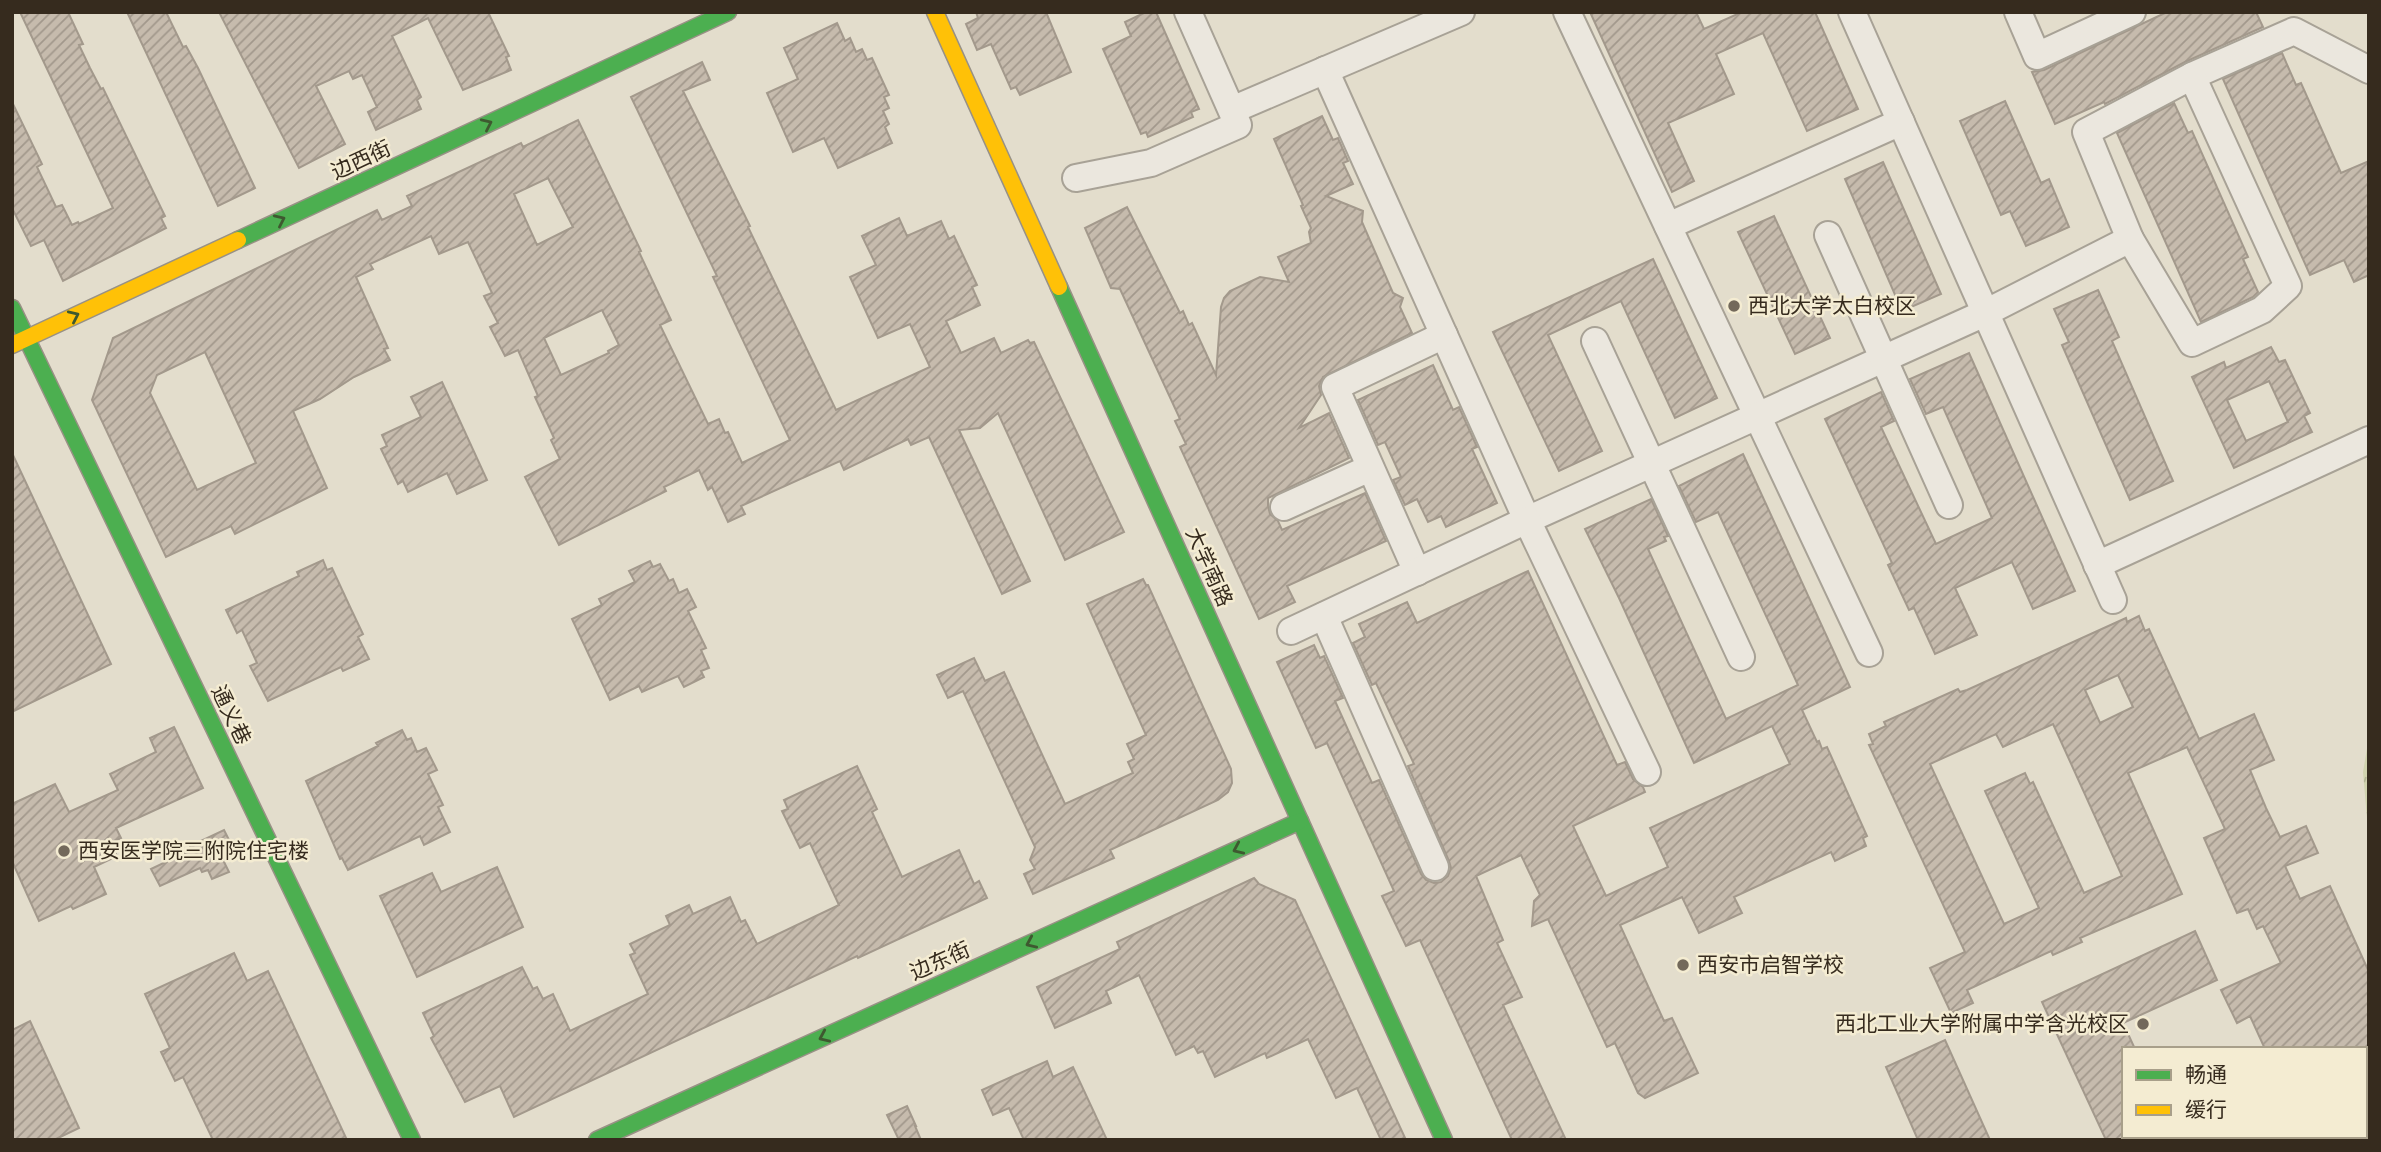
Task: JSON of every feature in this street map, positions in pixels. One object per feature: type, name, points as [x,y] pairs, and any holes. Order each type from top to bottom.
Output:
[{"type":"street","name":"边西街","points":[[19,342],[728,12]]},
{"type":"street","name":"大学南路","points":[[935,12],[1444,1140]]},
{"type":"street","points":[[1076,178],[1151,163],[1238,125],[1188,12]]},
{"type":"street","points":[[1232,110],[1461,12]]},
{"type":"street","points":[[1567,12],[1868,653]]},
{"type":"street","points":[[1852,12],[2113,600]]},
{"type":"street","points":[[2018,12],[2037,56],[2132,12]]},
{"type":"street","points":[[2192,76],[2288,286],[2262,310],[2192,343],[2130,239],[2086,132],[2192,76],[2294,31],[2369,70]]},
{"type":"street","points":[[1325,70],[1527,520],[1647,772]]},
{"type":"street","points":[[1668,226],[1901,122]]},
{"type":"street","points":[[1828,235],[1950,505]]},
{"type":"street","points":[[1292,631],[1527,520],[1985,313],[2130,239]]},
{"type":"street","name":"通义巷","points":[[12,308],[19,342],[412,1140]]},
{"type":"street","points":[[1417,572],[1335,387],[1444,335]]},
{"type":"street","points":[[1595,341],[1741,657]]},
{"type":"street","points":[[2097,565],[2369,440]]},
{"type":"street","points":[[1284,507],[1370,468]]},
{"type":"street","points":[[1324,616],[1435,867]]},
{"type":"street","name":"边东街","points":[[597,1140],[1300,821]]},
{"type":"green space","points":[[2369,737],[2369,842],[2363,772]]},
{"type":"building","points":[[20,12],[68,12],[83,44],[79,45],[101,89],[103,88],[165,216],[161,218],[166,228],[63,281],[44,240],[31,246],[12,208],[12,102],[42,164],[37,167],[56,207],[62,205],[72,225],[113,208]]},
{"type":"building","points":[[127,12],[166,12],[183,47],[186,46],[198,68],[255,188],[218,206]]},
{"type":"building","points":[[219,12],[488,12],[509,56],[506,57],[511,70],[463,90],[428,18],[392,36],[421,97],[417,100],[421,109],[376,130],[368,112],[377,107],[362,75],[353,79],[349,71],[316,86],[345,144],[299,168]]},
{"type":"building","points":[[976,12],[1046,12],[1071,72],[1020,95],[1016,87],[1011,89],[991,44],[977,50],[966,24],[978,18]]},
{"type":"building","points":[[1146,12],[1156,12],[1199,109],[1191,112],[1193,117],[1148,137],[1146,132],[1141,134],[1103,49],[1131,36],[1125,22]]},
{"type":"building","points":[[1590,12],[1696,12],[1704,29],[1742,12],[1815,12],[1858,109],[1807,131],[1763,33],[1716,54],[1734,94],[1668,123],[1694,181],[1672,192]]},
{"type":"building","points":[[2167,12],[2256,12],[2263,27],[2185,62],[2105,104],[2104,102],[2055,124],[2032,72],[2044,70]]},
{"type":"building","points":[[837,23],[845,41],[850,38],[856,52],[862,49],[867,60],[872,58],[889,95],[884,97],[889,108],[883,111],[889,124],[885,127],[892,143],[838,168],[824,138],[793,152],[767,93],[798,79],[784,48]]},
{"type":"building","points":[[2282,53],[2296,85],[2301,83],[2341,173],[2369,161],[2369,275],[2354,282],[2344,260],[2310,275],[2223,79]]},
{"type":"building","points":[[702,62],[710,80],[683,91],[836,410],[930,367],[910,324],[878,338],[850,277],[876,265],[862,236],[899,218],[907,236],[941,221],[949,239],[954,236],[977,285],[972,287],[980,305],[946,321],[961,353],[994,338],[1001,353],[1028,340],[1030,343],[1034,342],[1124,532],[1065,560],[998,413],[980,428],[959,430],[1030,581],[1002,594],[929,437],[911,445],[908,439],[844,470],[840,461],[741,506],[745,514],[728,522],[712,487],[708,490],[699,470],[664,487],[666,491],[559,545],[525,477],[560,459],[551,440],[554,438],[535,397],[538,396],[518,350],[505,356],[490,327],[498,323],[484,296],[492,293],[468,242],[439,254],[431,236],[370,264],[373,269],[356,277],[388,348],[384,349],[390,360],[293,411],[327,488],[235,534],[231,526],[166,557],[92,400],[113,338],[377,210],[382,220],[412,206],[407,196],[521,143],[523,147],[578,120],[671,320],[660,325],[708,424],[719,419],[742,463],[790,440],[713,277],[717,276],[631,97]],"holes":[[[548,178],[573,227],[537,245],[514,194]],[[602,310],[619,345],[608,351],[609,353],[561,375],[544,338]],[[205,352],[256,463],[197,490],[150,393],[157,375]]]},
{"type":"building","points":[[2005,101],[2041,183],[2049,179],[2069,227],[2026,246],[2010,211],[2001,215],[1960,121]]},
{"type":"building","points":[[2174,103],[2188,133],[2192,131],[2248,257],[2243,259],[2258,292],[2201,322],[2117,133]]},
{"type":"building","points":[[1322,116],[1333,140],[1338,138],[1348,161],[1343,163],[1353,184],[1326,196],[1363,211],[1362,222],[1393,293],[1403,298],[1400,307],[1412,333],[1323,377],[1319,386],[1321,395],[1299,428],[1329,413],[1349,458],[1268,498],[1268,506],[1270,514],[1278,521],[1282,530],[1365,493],[1386,541],[1287,586],[1295,602],[1259,619],[1180,447],[1186,444],[1175,421],[1180,419],[1120,289],[1111,288],[1085,228],[1127,207],[1180,313],[1183,311],[1189,325],[1192,323],[1216,375],[1224,298],[1230,291],[1260,277],[1289,282],[1278,257],[1311,243],[1311,228],[1301,206],[1303,205],[1274,139]]},
{"type":"building","points":[[1883,162],[1941,294],[1902,311],[1845,179]]},
{"type":"building","points":[[1774,216],[1830,338],[1795,354],[1738,232]]},
{"type":"building","points":[[1653,259],[1717,398],[1675,418],[1621,301],[1548,335],[1602,451],[1559,471],[1493,332]]},
{"type":"building","points":[[2098,290],[2119,337],[2112,341],[2173,481],[2130,500],[2062,345],[2069,342],[2054,309]]},
{"type":"building","points":[[2271,347],[2279,362],[2285,360],[2310,413],[2304,416],[2312,432],[2234,468],[2192,377],[2224,362],[2226,368]],"holes":[[[2269,381],[2288,422],[2246,441],[2227,400]]]},
{"type":"building","points":[[1969,353],[2075,591],[2033,609],[2012,562],[1955,588],[1977,635],[1935,654],[1914,608],[1909,610],[1888,565],[1892,563],[1825,419],[1881,392],[1894,421],[1881,427],[1936,544],[1992,518],[1943,407],[1926,414],[1910,379]]},
{"type":"building","points":[[1433,365],[1453,410],[1459,407],[1477,447],[1472,449],[1497,503],[1446,527],[1441,516],[1428,522],[1417,499],[1405,505],[1393,480],[1401,477],[1385,442],[1378,445],[1358,400]]},
{"type":"building","points":[[442,382],[487,480],[457,494],[447,473],[408,492],[403,481],[398,484],[381,449],[387,446],[382,435],[421,417],[411,397]]},
{"type":"building","points":[[12,453],[111,664],[12,712]]},
{"type":"building","points":[[1743,454],[1850,687],[1802,710],[1817,742],[1819,741],[1822,749],[1827,747],[1867,836],[1863,838],[1866,846],[1835,861],[1831,852],[1734,897],[1742,913],[1699,933],[1682,897],[1620,925],[1664,1021],[1672,1018],[1698,1073],[1645,1098],[1638,1093],[1615,1043],[1607,1047],[1548,919],[1532,926],[1534,901],[1540,895],[1521,855],[1476,876],[1503,940],[1497,943],[1522,997],[1503,1005],[1566,1140],[1512,1140],[1420,940],[1406,946],[1382,896],[1394,891],[1327,743],[1316,748],[1277,662],[1314,645],[1320,658],[1324,656],[1343,698],[1335,701],[1372,783],[1379,780],[1421,874],[1426,880],[1441,882],[1448,876],[1451,868],[1408,766],[1414,764],[1376,683],[1372,685],[1353,643],[1365,637],[1359,624],[1407,602],[1417,623],[1528,571],[1617,765],[1625,762],[1633,779],[1645,792],[1573,826],[1606,896],[1668,867],[1650,828],[1790,764],[1772,726],[1694,763],[1585,529],[1651,499],[1668,536],[1664,537],[1666,541],[1648,549],[1726,719],[1798,685],[1718,512],[1696,522],[1679,486]]},
{"type":"building","points":[[323,560],[327,570],[332,568],[363,634],[358,637],[369,659],[343,671],[341,667],[268,701],[250,666],[257,663],[242,630],[237,633],[226,610],[299,576],[297,572]]},
{"type":"building","points":[[650,561],[653,567],[660,564],[669,581],[673,579],[679,593],[687,589],[696,607],[688,611],[706,648],[701,650],[709,668],[701,671],[704,677],[684,687],[678,676],[642,692],[639,686],[610,700],[572,619],[602,605],[599,599],[635,582],[629,571]]},
{"type":"building","points":[[1143,579],[1231,769],[1232,783],[1228,792],[1218,800],[1110,850],[1114,858],[1033,894],[1024,874],[1035,869],[1030,860],[1035,847],[963,691],[948,698],[937,675],[974,658],[985,681],[1004,672],[1065,804],[1133,773],[1128,762],[1134,759],[1127,744],[1146,735],[1087,604]]},
{"type":"building","points":[[2139,616],[2145,631],[2149,629],[2199,739],[2254,714],[2274,760],[2250,770],[2266,808],[2280,837],[2306,826],[2318,853],[2285,866],[2300,899],[2330,886],[2369,972],[2369,1049],[2264,1047],[2250,1016],[2237,1023],[2221,990],[2281,963],[2263,926],[2257,929],[2248,909],[2237,913],[2204,838],[2225,829],[2187,747],[2128,773],[2182,894],[2080,938],[2082,942],[2053,955],[2051,951],[1967,990],[1973,1003],[1951,1013],[1930,968],[1965,952],[1869,745],[1873,744],[1869,734],[1886,726],[1884,722],[1958,689],[1960,692],[1967,690],[2126,618],[2127,622]],"holes":[[[2118,675],[2133,707],[2100,723],[2085,690]],[[2053,724],[2122,876],[2084,893],[2033,782],[2030,784],[2025,773],[1985,791],[2039,908],[2004,924],[1930,764],[1996,734],[2003,747]]]},
{"type":"building","name":"西安医学院三附院住宅楼","points":[[174,727],[203,788],[116,828],[121,838],[110,843],[117,856],[94,867],[106,894],[39,921],[12,861],[12,804],[55,784],[69,812],[118,790],[110,774],[156,752],[150,738]]},
{"type":"building","points":[[402,730],[407,740],[411,738],[417,752],[426,748],[437,770],[428,774],[443,805],[438,807],[450,832],[424,845],[420,836],[348,870],[342,858],[340,859],[306,781],[378,746],[376,743]]},
{"type":"building","points":[[857,766],[877,809],[872,812],[902,877],[959,850],[974,884],[979,881],[987,898],[514,1117],[500,1086],[465,1102],[431,1038],[434,1036],[423,1013],[522,967],[533,989],[537,987],[543,999],[553,994],[570,1031],[648,994],[630,955],[635,953],[630,944],[670,925],[666,916],[689,905],[693,914],[730,897],[741,922],[745,920],[757,944],[839,905],[810,843],[800,848],[782,811],[788,809],[784,800]]},
{"type":"building","points":[[224,830],[237,856],[224,862],[229,872],[212,879],[208,870],[202,872],[200,868],[160,886],[151,869]]},
{"type":"building","points":[[497,867],[523,927],[417,977],[380,896],[432,873],[441,892]]},
{"type":"building","points":[[1254,878],[1259,884],[1295,900],[1406,1140],[1381,1140],[1357,1088],[1336,1098],[1308,1039],[1267,1058],[1265,1053],[1215,1077],[1203,1051],[1198,1053],[1194,1046],[1176,1055],[1139,975],[1106,991],[1111,1003],[1055,1028],[1037,987],[1120,949],[1117,942]]},
{"type":"building","points":[[2195,931],[2217,980],[2123,1023],[2134,1047],[2122,1047],[2124,1140],[2106,1140],[2042,1002]]},
{"type":"building","points":[[234,953],[247,981],[268,971],[347,1140],[213,1140],[183,1077],[175,1081],[161,1052],[170,1048],[145,994]]},
{"type":"building","points":[[30,1021],[79,1128],[54,1140],[12,1140],[12,1030]]},
{"type":"building","points":[[1945,1040],[1990,1140],[1918,1140],[1886,1067]]},
{"type":"building","points":[[1047,1061],[1053,1077],[1073,1067],[1107,1140],[1024,1140],[1009,1108],[993,1115],[982,1090]]},
{"type":"building","points":[[907,1106],[921,1140],[899,1140],[887,1115]]},
{"type":"traffic: fast","points":[[238,240],[728,12]]},
{"type":"traffic: fast","points":[[1059,287],[1444,1140]]},
{"type":"traffic: fast","points":[[12,308],[412,1140]]},
{"type":"traffic: fast","points":[[597,1140],[1300,821]]},
{"type":"traffic: slow","points":[[935,12],[1059,287]]},
{"type":"traffic: slow","points":[[12,345],[238,240]]},
{"type":"place","name":"西北大学太白校区","points":[[1734,306]]},
{"type":"place","name":"西安医学院三附院住宅楼","points":[[64,851]]},
{"type":"place","name":"西安市启智学校","points":[[1683,965]]},
{"type":"place","name":"西北工业大学附属中学含光校区","points":[[2143,1024]]}]
